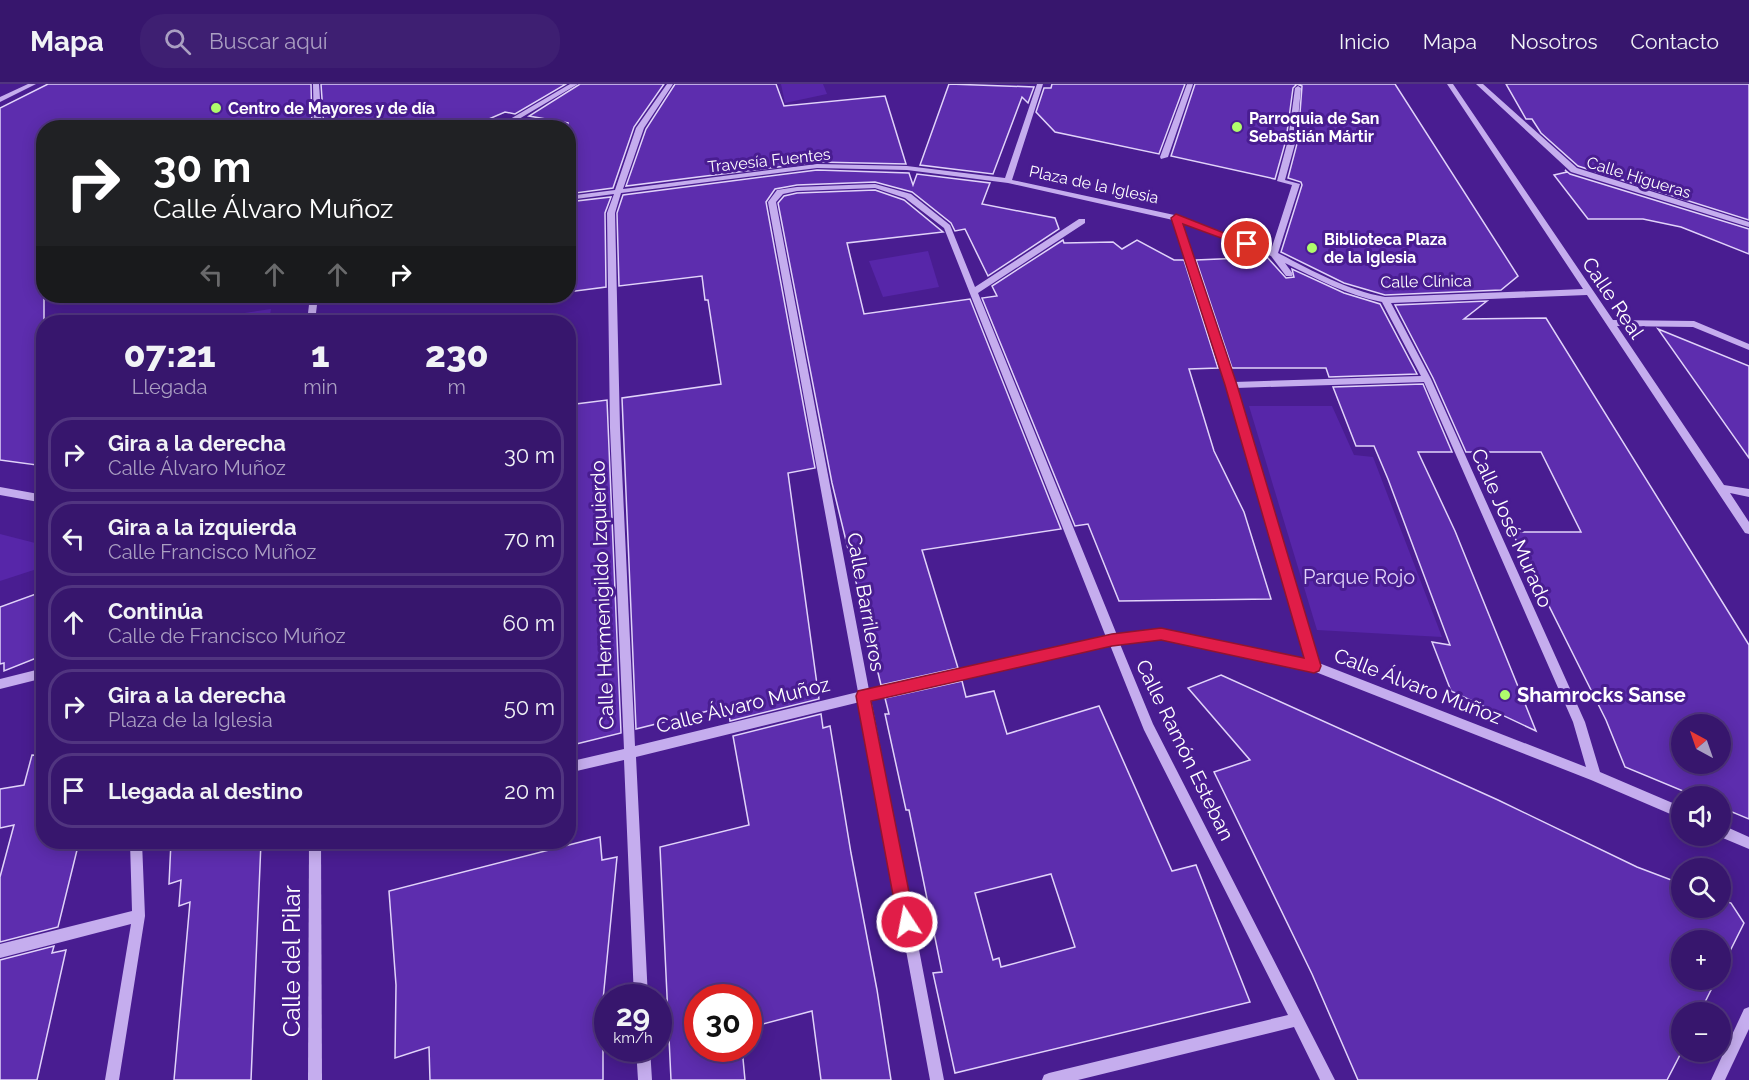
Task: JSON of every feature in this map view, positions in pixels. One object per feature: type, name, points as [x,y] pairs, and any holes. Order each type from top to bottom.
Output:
[{"type":"street","points":[[0,100],[33,84]]},
{"type":"street","points":[[316,84],[318,120]]},
{"type":"street","points":[[512,120],[575,84]]},
{"type":"street","name":"Calle Hermenigildo Izquierdo","points":[[640,984],[615,428],[611,213],[640,128],[670,84]]},
{"type":"street","points":[[1008,182],[1040,84]]},
{"type":"street","points":[[1164,157],[1190,84]]},
{"type":"street","name":"Calle Real","points":[[1450,84],[1749,530]]},
{"type":"street","name":"Calle Higueras","points":[[1479,84],[1574,171],[1749,225]]},
{"type":"street","points":[[1289,274],[1274,254],[1296,184],[1281,180],[1292,140],[1298,88]]},
{"type":"street","name":"Travesía Fuentes","points":[[576,197],[817,166],[908,168],[1008,182]]},
{"type":"street","name":"Plaza de la Iglesia","points":[[1008,182],[1176,218],[1274,254]]},
{"type":"street","name":"Calle Barrileros","points":[[937,1080],[863,696],[772,202],[780,192],[797,189],[875,186],[908,196],[947,226]]},
{"type":"street","points":[[1176,218],[1231,385],[1314,666]]},
{"type":"street","points":[[974,292],[1082,222]]},
{"type":"street","name":"Calle Ramón Esteban","points":[[947,226],[1148,726],[1328,1080]]},
{"type":"street","name":"Calle Clínica","points":[[1274,254],[1337,286],[1364,296],[1385,300],[1589,292]]},
{"type":"street","name":"Calle José Murado","points":[[1385,300],[1427,379],[1579,722],[1595,776]]},
{"type":"street","points":[[1609,323],[1694,324],[1749,346]]},
{"type":"street","points":[[1231,385],[1427,379]]},
{"type":"street","points":[[1721,488],[1749,494]]},
{"type":"street","points":[[0,491],[36,498]]},
{"type":"street","name":"Calle Álvaro Muñoz","points":[[576,766],[863,696],[1112,640],[1161,634],[1314,666],[1595,776],[1671,808]]},
{"type":"street","points":[[0,684],[36,675]]},
{"type":"street","points":[[1731,835],[1749,843]]},
{"type":"street","points":[[112,1080],[139,916],[136,849]]},
{"type":"street","name":"Calle del Pilar","points":[[315,849],[315,1080]]},
{"type":"street","points":[[0,951],[139,916]]},
{"type":"street","points":[[1718,1080],[1749,1014]]},
{"type":"street","points":[[1049,1080],[1298,1019]]},
{"type":"street","points":[[644,1062],[645,1080]]},
{"type":"green space","points":[[781,84],[823,84],[827,94],[785,103]]},
{"type":"green space","points":[[928,251],[939,287],[883,297],[869,261]]},
{"type":"green space","points":[[271,309],[270,315],[232,315]]},
{"type":"green space","name":"Parque Rojo","points":[[1249,406],[1332,406],[1354,455],[1373,457],[1442,637],[1317,630]]},
{"type":"green space","points":[[0,534],[36,543],[36,569],[0,581]]},
{"type":"building","points":[[48,84],[311,84],[312,120],[36,120],[36,303],[44,303],[44,315],[36,315],[36,465],[0,460],[0,108]]},
{"type":"building","points":[[321,84],[566,84],[515,114],[505,112],[486,120],[323,120]]},
{"type":"building","points":[[580,84],[664,84],[634,127],[613,188],[576,193],[576,120],[551,120],[529,116]]},
{"type":"building","points":[[675,84],[776,84],[784,106],[885,96],[906,164],[817,162],[626,186],[646,129]]},
{"type":"building","points":[[949,84],[1034,87],[1028,103],[1022,97],[993,174],[920,165]]},
{"type":"building","points":[[1052,84],[1185,84],[1159,154],[1055,132],[1036,112],[1044,88],[1051,88]]},
{"type":"building","name":"Parroquia de San Sebastián Mártir","points":[[1195,84],[1297,84],[1293,88],[1286,140],[1275,179],[1171,156]]},
{"type":"building","points":[[1297,84],[1395,84],[1518,276],[1501,290],[1385,295],[1344,283],[1281,252],[1302,185],[1301,182],[1288,178],[1298,140],[1302,86]]},
{"type":"building","points":[[1506,84],[1749,84],[1749,220],[1578,166],[1541,133],[1532,119],[1526,119]]},
{"type":"building","points":[[817,170],[909,173],[913,185],[917,174],[990,183],[982,204],[1055,218],[1059,229],[988,276],[965,229],[955,231],[951,223],[912,192],[875,182],[797,185],[775,189],[766,202],[815,468],[788,473],[819,699],[730,721],[728,706],[636,729],[622,398],[721,384],[702,276],[619,286],[617,213],[623,195]]},
{"type":"building","points":[[1565,170],[1570,174],[1749,229],[1749,254],[1681,227],[1643,219],[1588,219],[1554,175],[1567,172]]},
{"type":"building","points":[[875,190],[904,200],[943,232],[847,243],[864,314],[970,299],[1061,529],[922,550],[958,668],[881,685],[832,483],[778,203],[784,196],[797,193]]},
{"type":"building","points":[[611,197],[605,213],[606,287],[576,291],[576,201]]},
{"type":"building","points":[[1063,240],[1064,243],[1113,242],[1122,249],[1137,240],[1174,260],[1184,260],[1218,368],[1189,369],[1214,451],[1244,512],[1271,599],[1119,601],[1088,524],[1075,526],[982,298],[997,296],[992,286]]},
{"type":"building","points":[[1267,257],[1286,278],[1294,277],[1292,269],[1344,293],[1380,304],[1417,374],[1329,377],[1326,368],[1232,368],[1196,260]]},
{"type":"building","points":[[1487,301],[1464,319],[1546,318],[1749,645],[1749,819],[1731,812],[1731,786],[1671,786],[1625,767],[1606,720],[1512,532],[1581,532],[1541,452],[1466,452],[1433,378],[1395,305]]},
{"type":"building","points":[[1658,329],[1749,366],[1749,458]]},
{"type":"building","points":[[1423,384],[1452,452],[1418,452],[1455,531],[1536,731],[1451,691],[1432,642],[1450,645],[1388,479],[1374,446],[1356,446],[1333,387]]},
{"type":"building","points":[[607,400],[621,733],[576,744],[576,404]]},
{"type":"building","points":[[36,594],[36,658],[4,671],[4,663],[0,664],[0,607]]},
{"type":"building","points":[[1221,675],[1498,800],[1637,867],[1671,880],[1671,918],[1731,918],[1731,903],[1744,923],[1731,949],[1731,930],[1671,930],[1671,990],[1711,990],[1705,1002],[1671,1002],[1671,1062],[1676,1062],[1667,1080],[1358,1080],[1312,974],[1214,772],[1250,760],[1188,688]]},
{"type":"building","points":[[962,681],[966,697],[994,691],[1007,734],[1099,706],[1172,871],[1196,865],[1250,1002],[955,1073],[933,973],[942,972],[909,810],[906,810],[885,714],[889,714],[885,698]],"holes":[[[1051,874],[1075,947],[1001,967],[999,958],[993,960],[975,893]]]},
{"type":"building","points":[[821,714],[823,728],[830,726],[891,1080],[821,1080],[812,1011],[762,1024],[762,984],[684,984],[684,1062],[743,1062],[745,1080],[671,1080],[672,984],[666,984],[660,847],[749,825],[733,736]]},
{"type":"building","points":[[32,755],[36,755],[36,849],[77,849],[58,927],[0,942],[0,877],[14,825],[0,828],[0,789],[24,785]]},
{"type":"building","points":[[600,837],[602,860],[617,857],[605,984],[594,984],[594,1062],[603,1062],[603,1080],[430,1080],[429,1047],[395,1058],[396,985],[389,891],[553,849],[576,849],[576,843]]},
{"type":"building","points":[[171,849],[261,849],[251,1080],[174,1080],[190,902],[179,906],[181,880],[169,884]]},
{"type":"building","points":[[54,946],[52,953],[66,950],[37,1080],[0,1080],[0,960]]},
{"type":"place","name":"Centro de Mayores y de día","points":[[216,108]]},
{"type":"place","name":"Parroquia de San Sebastián Mártir","points":[[1237,127]]},
{"type":"place","name":"Biblioteca Plaza de la Iglesia","points":[[1312,248]]},
{"type":"place","name":"Shamrocks Sanse","points":[[1505,695]]},
{"type":"route","points":[[907,922],[863,696],[1112,640],[1161,634],[1314,666],[1231,385],[1176,218],[1247,244]]}]
